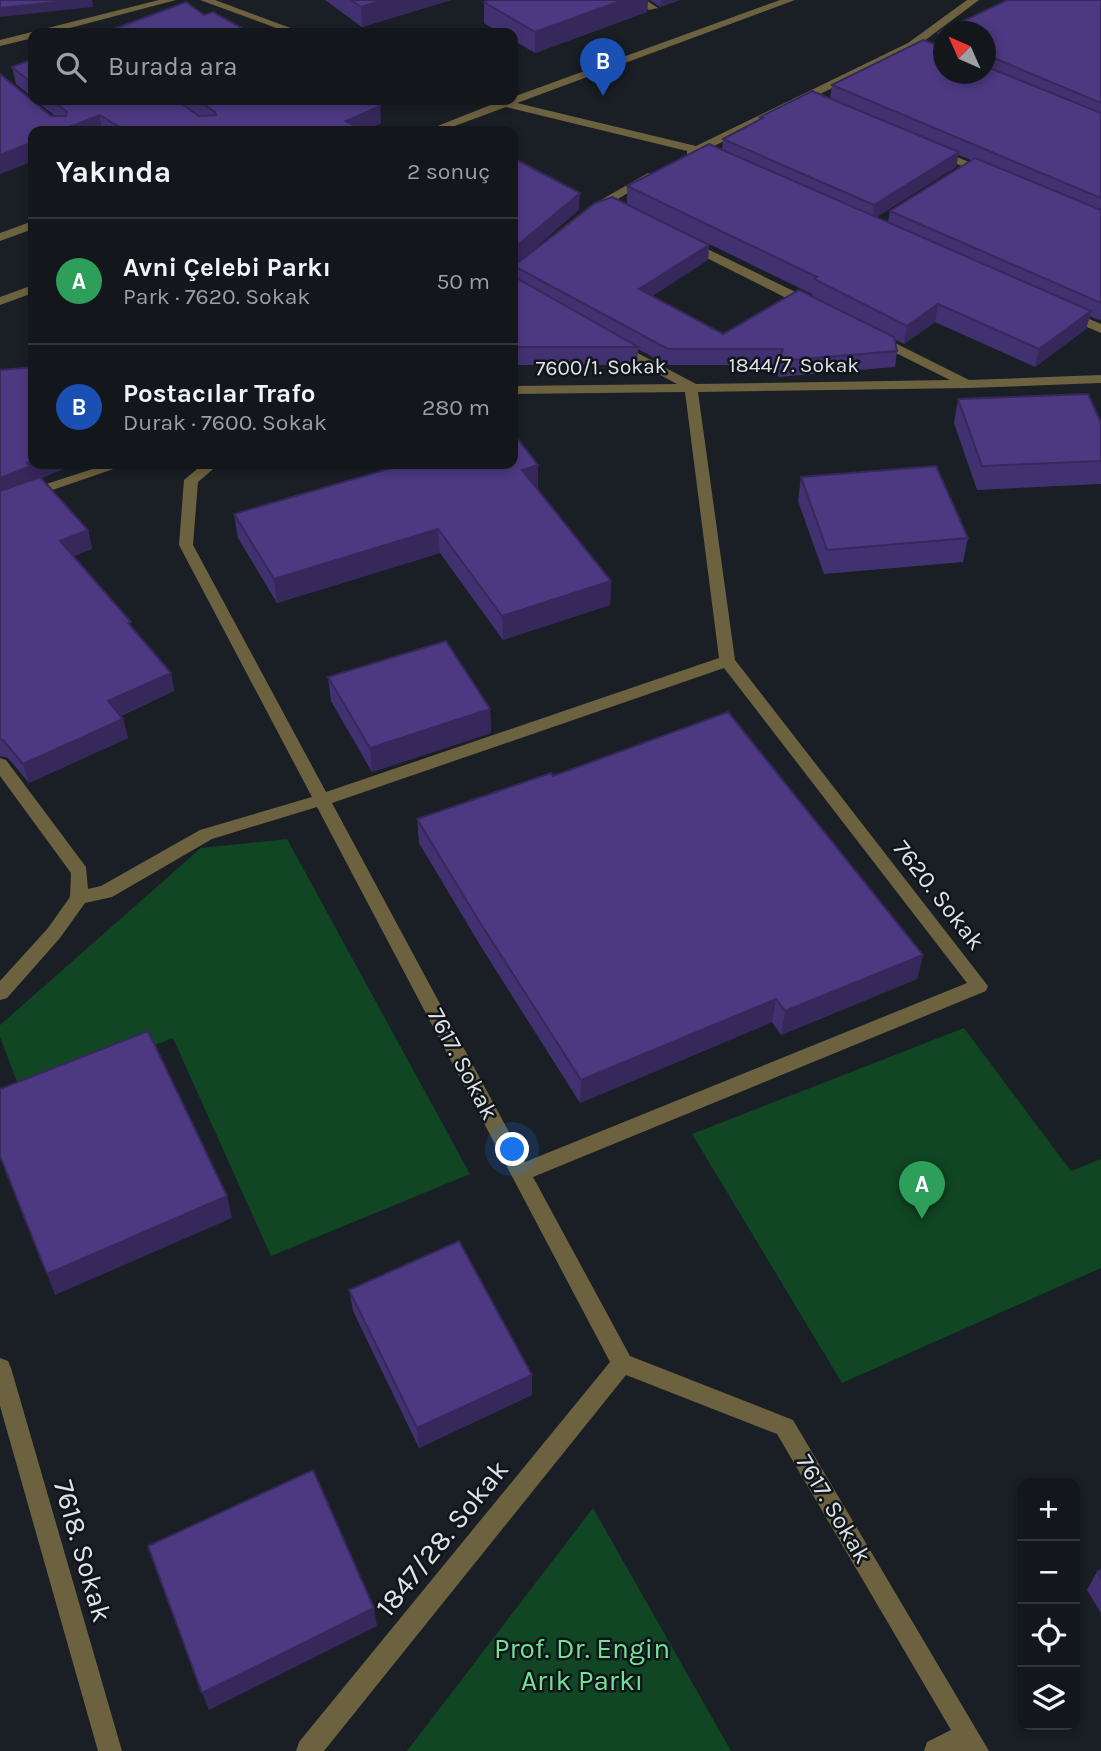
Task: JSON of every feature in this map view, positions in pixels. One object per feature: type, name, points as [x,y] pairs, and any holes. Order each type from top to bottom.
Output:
[{"type":"street","points":[[103,0],[112,15]]},
{"type":"street","points":[[68,28],[171,0]]},
{"type":"street","points":[[205,0],[285,28]]},
{"type":"street","points":[[639,0],[653,8]]},
{"type":"street","points":[[518,99],[790,0]]},
{"type":"street","points":[[583,216],[611,204],[697,150],[806,97],[917,48],[974,0]]},
{"type":"street","points":[[0,43],[28,36]]},
{"type":"street","points":[[806,97],[819,102]]},
{"type":"street","points":[[444,126],[500,105]]},
{"type":"street","points":[[507,105],[697,150],[735,166]]},
{"type":"street","points":[[921,145],[967,170],[998,177]]},
{"type":"street","points":[[0,237],[28,227]]},
{"type":"street","points":[[677,238],[823,311]]},
{"type":"street","points":[[0,301],[28,291]]},
{"type":"street","points":[[1050,306],[1101,329]]},
{"type":"street","points":[[859,329],[968,384]]},
{"type":"street","name":"1844/7. Sokak","points":[[608,341],[691,387],[968,384],[1101,379]]},
{"type":"street","points":[[79,898],[106,892],[206,834],[322,800],[727,661],[691,387]]},
{"type":"street","name":"7600/1. Sokak","points":[[518,390],[691,387]]},
{"type":"street","points":[[0,504],[106,469]]},
{"type":"street","name":"7617. Sokak","points":[[205,469],[191,480],[186,545],[622,1363],[785,1427],[972,1743]]},
{"type":"street","name":"7620. Sokak","points":[[521,1173],[979,986],[727,661]]},
{"type":"street","points":[[0,764],[80,872],[79,898],[54,933],[0,993]]},
{"type":"street","name":"1847/28. Sokak","points":[[308,1751],[622,1363]]},
{"type":"street","name":"7618. Sokak","points":[[0,1368],[110,1751]]},
{"type":"street","points":[[936,1751],[972,1743]]},
{"type":"green space","points":[[287,839],[470,1174],[271,1256],[173,1038],[22,1095],[0,1037],[0,1025],[201,848]]},
{"type":"green space","points":[[964,1028],[1071,1171],[1101,1159],[1101,1268],[842,1383],[692,1134]]},
{"type":"green space","name":"Prof. Dr. Engin Arık Parkı","points":[[593,1508],[731,1751],[407,1751]]},
{"type":"building","points":[[0,0],[75,0],[0,8]]},
{"type":"building","points":[[351,0],[383,0],[361,7]]},
{"type":"building","points":[[623,0],[535,32],[484,2]]},
{"type":"building","points":[[1007,0],[1101,0],[1101,103],[996,59],[996,21],[963,21]]},
{"type":"building","points":[[186,2],[204,15],[213,12],[242,28],[116,28]]},
{"type":"building","points":[[923,40],[933,44],[933,84],[996,84],[996,70],[1101,113],[1101,198],[832,85]]},
{"type":"building","points":[[28,61],[28,80],[12,67]]},
{"type":"building","points":[[0,74],[28,97],[28,105],[38,105],[51,116],[66,116],[67,112],[58,105],[183,105],[199,116],[216,115],[205,105],[380,106],[346,121],[356,126],[118,126],[100,115],[72,126],[28,126],[28,144],[0,155]]},
{"type":"building","points":[[812,91],[959,152],[874,205],[723,139]]},
{"type":"building","points":[[709,144],[1091,311],[1039,349],[938,304],[907,326],[814,279],[817,277],[627,186]]},
{"type":"building","points":[[975,158],[1101,210],[1101,303],[890,211]]},
{"type":"building","points":[[518,161],[580,193],[518,245]]},
{"type":"building","points":[[612,197],[709,245],[639,289],[723,334],[799,290],[894,337],[897,351],[779,361],[783,349],[668,349],[518,268],[518,263],[595,203]]},
{"type":"building","points":[[518,279],[638,347],[518,347]]},
{"type":"building","points":[[28,367],[28,467],[0,478],[0,370]]},
{"type":"building","points":[[1088,394],[1101,423],[1101,461],[982,466],[958,399]]},
{"type":"building","points":[[518,439],[538,465],[522,470],[611,581],[502,616],[438,529],[274,579],[234,514],[388,469],[518,469]]},
{"type":"building","points":[[936,466],[968,538],[827,550],[801,477]]},
{"type":"building","points":[[40,477],[88,530],[60,541],[131,622],[128,623],[171,673],[108,701],[123,719],[23,764],[0,739],[0,491]]},
{"type":"building","points":[[446,641],[490,709],[370,748],[328,677]]},
{"type":"building","points":[[728,712],[923,955],[785,1011],[776,999],[581,1080],[417,819],[551,773],[553,776]]},
{"type":"building","points":[[148,1031],[227,1196],[47,1274],[0,1156],[0,1089]]},
{"type":"building","points":[[459,1241],[532,1375],[417,1428],[349,1290]]},
{"type":"building","points":[[313,1470],[374,1608],[202,1693],[148,1546]]},
{"type":"place","name":"Postacılar Trafo","points":[[603,96]]},
{"type":"place","name":"Avni Çelebi Parkı","points":[[922,1219]]}]
